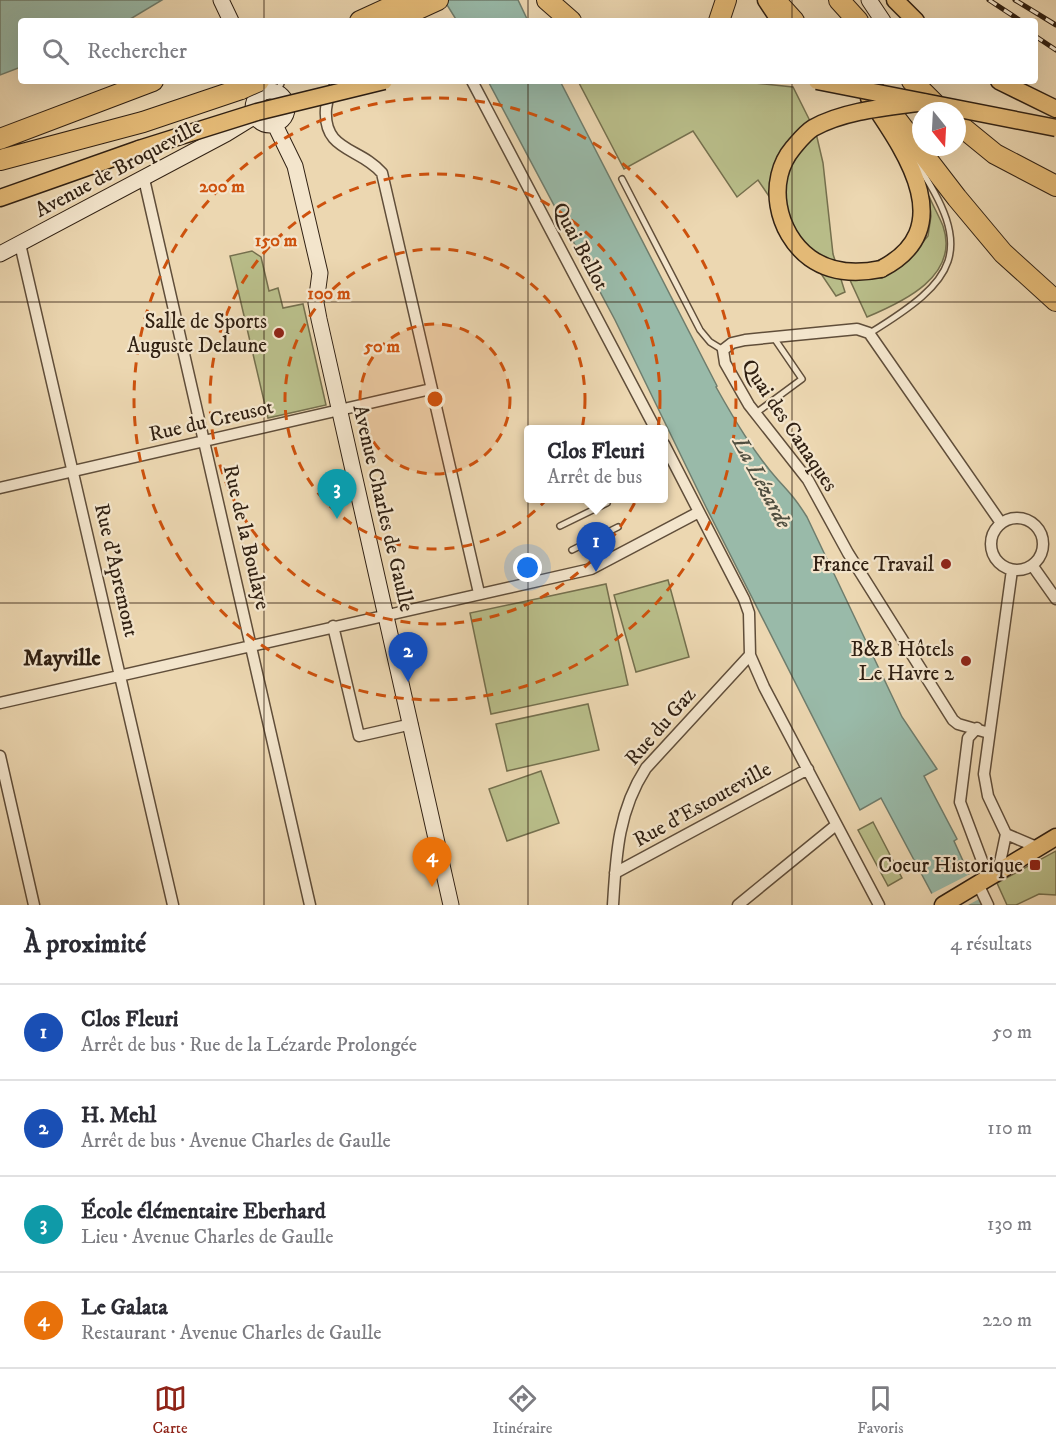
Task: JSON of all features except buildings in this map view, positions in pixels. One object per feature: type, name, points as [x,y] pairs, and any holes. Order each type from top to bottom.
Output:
[{"type":"highway","points":[[367,18],[406,0]]},
{"type":"highway","points":[[399,18],[438,0]]},
{"type":"highway","points":[[547,0],[568,18]]},
{"type":"highway","points":[[720,18],[726,0]]},
{"type":"highway","points":[[775,0],[791,18]]},
{"type":"highway","points":[[824,0],[839,18]]},
{"type":"highway","points":[[839,0],[855,18]]},
{"type":"highway","points":[[0,139],[145,84]]},
{"type":"highway","points":[[863,84],[912,137]]},
{"type":"highway","points":[[882,84],[912,132]]},
{"type":"highway","points":[[915,84],[930,102]]},
{"type":"highway","points":[[0,151],[179,103],[259,86]]},
{"type":"highway","points":[[0,160],[153,119],[259,86]]},
{"type":"highway","points":[[966,129],[995,154],[1056,186]]},
{"type":"highway","points":[[928,156],[957,198],[1003,253],[1056,301]]},
{"type":"main road","points":[[766,0],[778,18]]},
{"type":"main road","points":[[895,0],[913,18]]},
{"type":"main road","points":[[0,198],[139,148],[257,112],[372,84]]},
{"type":"main road","points":[[831,84],[914,102]]},
{"type":"main road","points":[[862,84],[880,113],[889,128],[916,180],[923,204],[921,226],[916,238],[900,256],[881,269],[849,272],[829,267],[810,258],[794,241],[781,219],[777,196],[780,172],[787,155],[812,129],[838,118],[880,113],[912,109]]},
{"type":"main road","points":[[1005,84],[1056,110]]},
{"type":"main road","points":[[966,112],[1056,128]]},
{"type":"main road","points":[[943,905],[979,886],[991,869],[1039,848],[1056,837]]},
{"type":"street","points":[[221,0],[230,18]]},
{"type":"street","points":[[869,0],[882,18]]},
{"type":"street","points":[[336,84],[326,103],[325,120],[328,132],[334,141],[372,161],[382,172],[479,593]]},
{"type":"street","name":"Quai Bellot","points":[[474,84],[654,425]]},
{"type":"street","points":[[927,84],[941,102]]},
{"type":"street","points":[[259,86],[285,100],[287,110],[283,119],[275,125],[261,123],[255,116],[254,103],[259,86]]},
{"type":"street","name":"Avenue de Broqueville","points":[[0,254],[255,116]]},
{"type":"street","name":"Avenue Charles de Gaulle","points":[[275,125],[295,166],[320,273],[316,303],[452,905]]},
{"type":"street","name":"Rue de la Boulaye","points":[[144,178],[310,905]]},
{"type":"street","name":"Rue d'Apremont","points":[[20,244],[173,905]]},
{"type":"street","points":[[723,350],[732,343],[741,341],[857,329],[869,333],[1001,523]]},
{"type":"street","name":"Quai des Canaques","points":[[723,350],[725,363],[756,413],[808,480],[848,553],[953,720],[958,724],[989,733]]},
{"type":"street","name":"Rue du Creusot","points":[[0,488],[431,389]]},
{"type":"street","points":[[668,453],[747,606],[750,655],[764,687],[879,905]]},
{"type":"street","points":[[0,703],[591,569],[699,512]]},
{"type":"street","points":[[1013,518],[1022,518],[1038,528],[1043,542],[1042,551],[1032,566],[1012,570],[1000,565],[991,549],[993,532],[1001,523],[1013,518]]},
{"type":"street","points":[[1032,566],[1056,599]]},
{"type":"street","points":[[1012,570],[984,785],[1006,834],[1039,848]]},
{"type":"street","points":[[333,626],[358,736],[412,724]]},
{"type":"street","name":"Rue du Gaz","points":[[613,905],[622,816],[634,786],[646,768],[750,655]]},
{"type":"street","points":[[976,728],[968,738],[960,802],[991,869]]},
{"type":"street","points":[[0,756],[34,905]]},
{"type":"street","name":"Rue d'Estouteville","points":[[615,873],[808,769]]},
{"type":"street","points":[[738,905],[836,825]]},
{"type":"street","points":[[991,869],[1006,834]]},
{"type":"street","points":[[979,886],[988,905]]},
{"type":"lane","points":[[380,18],[419,0]]},
{"type":"lane","points":[[862,84],[935,192],[945,214],[951,251],[945,269],[933,288],[918,302],[869,333]]},
{"type":"lane","name":"Quai des Canaques","points":[[622,179],[700,330],[710,342],[723,350]]},
{"type":"lane","points":[[756,413],[802,379],[774,338]]},
{"type":"lane","points":[[560,526],[607,503]]},
{"type":"lane","points":[[572,550],[618,527]]},
{"type":"green space","points":[[580,84],[764,84],[793,87],[816,133],[823,163],[833,254],[845,292],[836,296],[758,180],[737,197],[693,131],[624,169]]},
{"type":"green space","points":[[929,196],[943,226],[946,244],[943,259],[936,273],[911,295],[867,317],[850,280],[884,275],[906,262],[928,236],[931,216]]},
{"type":"green space","name":"Salle de Sports Auguste Delaune","points":[[252,251],[261,257],[269,291],[278,288],[283,308],[303,304],[326,405],[268,418],[230,256]]},
{"type":"green space","points":[[668,580],[689,657],[636,672],[614,595]]},
{"type":"green space","points":[[606,584],[628,685],[491,714],[470,613]]},
{"type":"green space","points":[[588,704],[599,750],[507,771],[496,724]]},
{"type":"green space","points":[[541,771],[559,823],[507,841],[489,789]]},
{"type":"green space","points":[[873,822],[902,878],[888,886],[858,830]]},
{"type":"green space","points":[[1056,851],[1056,895],[1039,894],[1016,905],[1007,905],[997,883]]},
{"type":"water","points":[[0,0],[162,0],[132,18],[18,18],[18,68],[0,75]]},
{"type":"water","points":[[444,0],[518,0],[527,18],[455,18]]},
{"type":"water","name":"La Lézarde","points":[[490,84],[562,84],[716,387],[769,470],[794,498],[807,517],[902,717],[937,769],[924,776],[957,839],[954,841],[983,905],[938,905],[881,798],[860,810],[706,507],[615,320]]},
{"type":"pier","points":[[972,873],[983,897],[968,905],[934,905],[929,895]]},
{"type":"railway","points":[[989,0],[1016,18]]},
{"type":"railway","points":[[1015,0],[1056,25]]},
{"type":"railway","points":[[1038,38],[1056,50]]},
{"type":"place","name":"Salle de Sports Auguste Delaune","points":[[279,333]]},
{"type":"place","name":"École élémentaire Eberhard","points":[[337,519]]},
{"type":"place","name":"France Travail","points":[[946,564]]},
{"type":"place","name":"Clos Fleuri","points":[[596,572]]},
{"type":"place","name":"B&B Hôtels Le Havre 2","points":[[966,661]]},
{"type":"place","name":"H. Mehl","points":[[408,682]]},
{"type":"place","name":"Coeur Historique","points":[[1035,865]]},
{"type":"place","name":"Le Galata","points":[[432,887]]},
{"type":"district","name":"Mayville","points":[[62,657]]}]
